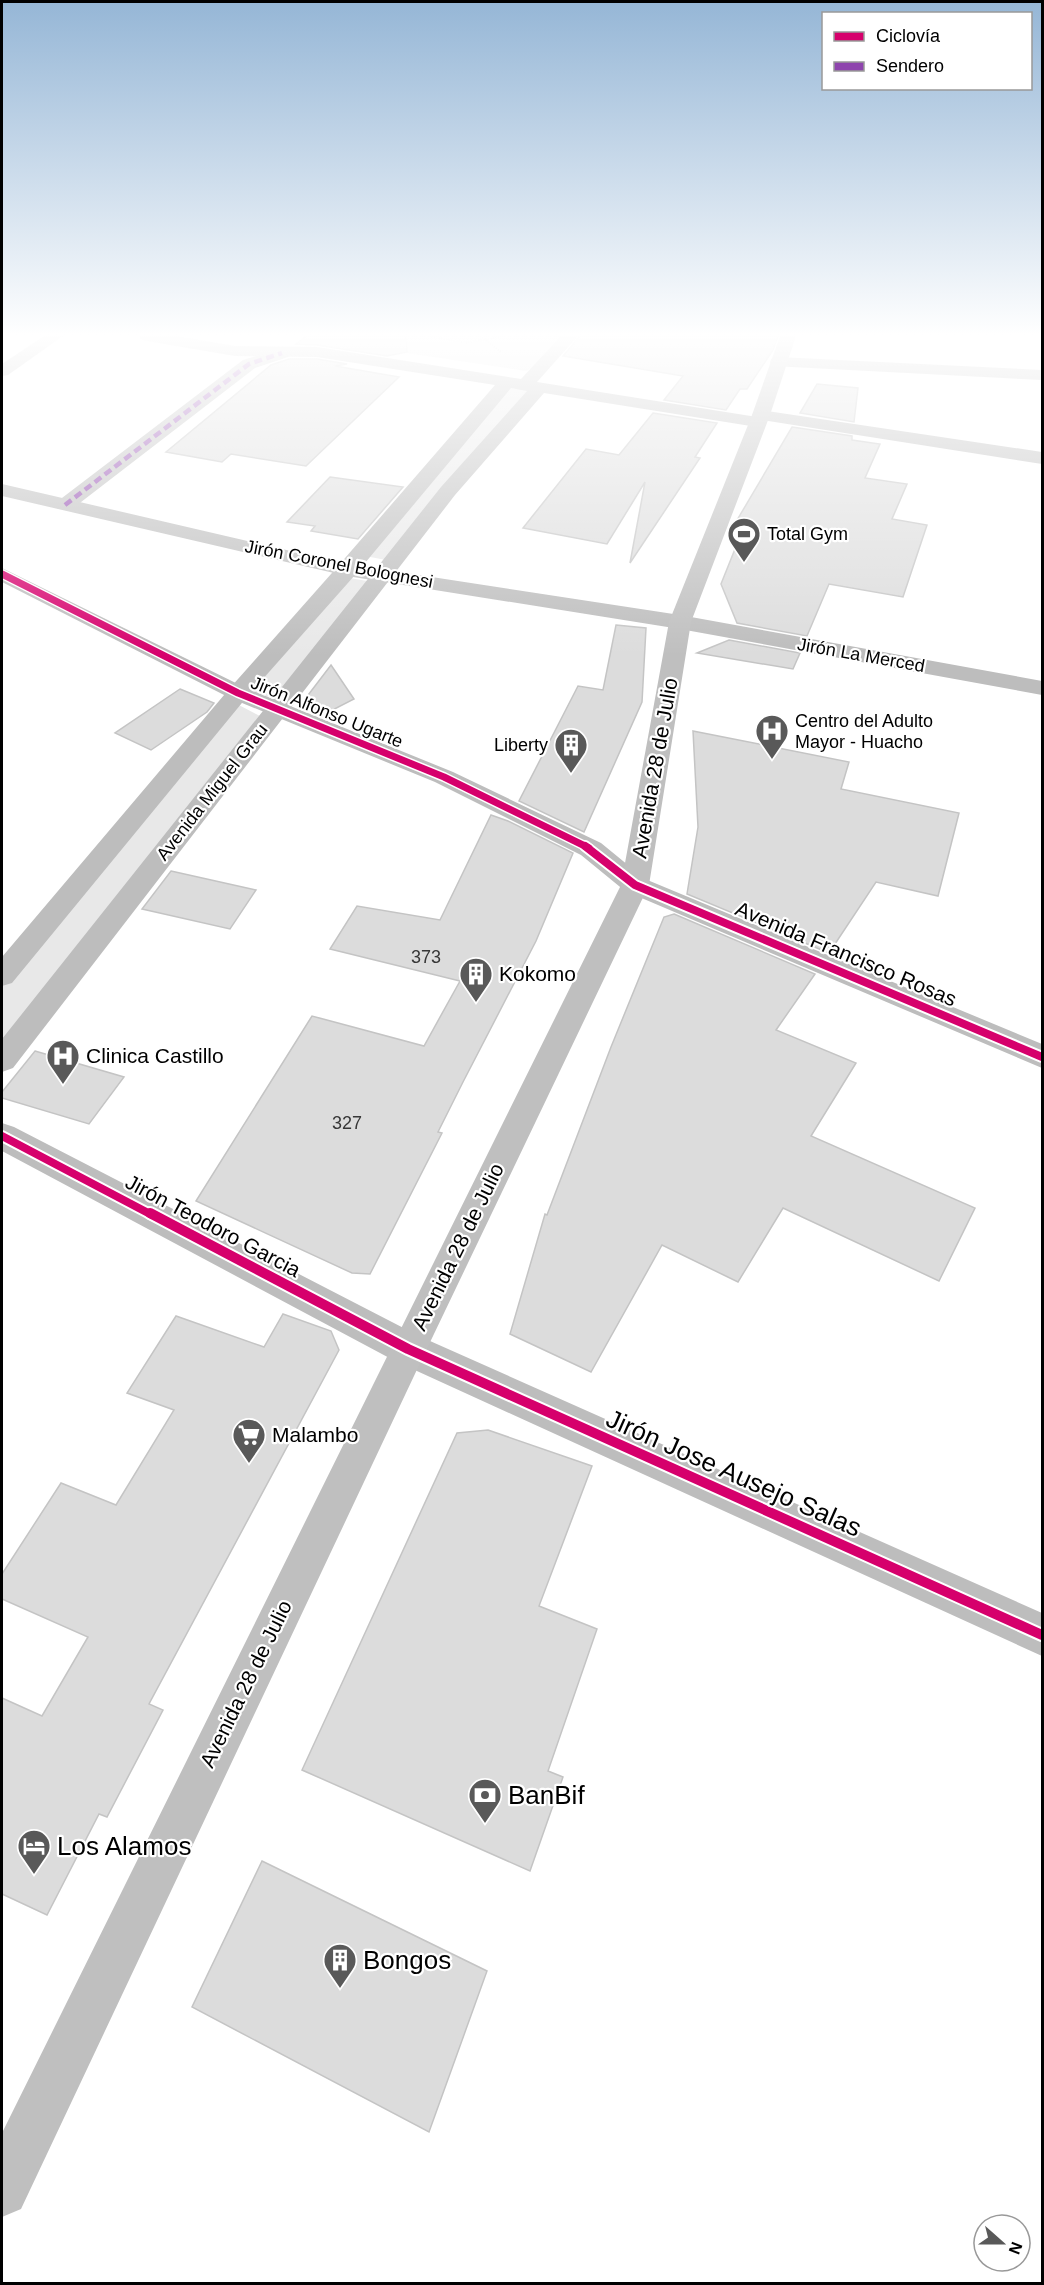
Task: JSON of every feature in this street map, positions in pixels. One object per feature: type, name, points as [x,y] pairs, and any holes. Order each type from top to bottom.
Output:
[{"type":"main road","name":"Avenida 28 de Julio","points":[[2,2190],[408,1348],[635,885],[680,622],[749,443]]},
{"type":"street","points":[[64,504],[145,443]]},
{"type":"street","name":"Avenida Miguel Grau","points":[[2,976],[238,693],[347,570],[423,478],[461,443]]},
{"type":"street","name":"Avenida Miguel Grau","points":[[2,1060],[448,491],[483,443]]},
{"type":"street","points":[[933,443],[1042,458]]},
{"type":"street","name":"Jirón Coronel Bolognesi","points":[[2,490],[347,570],[680,622]]},
{"type":"street","name":"Jirón Alfonso Ugarte","points":[[2,574],[238,693],[444,777],[591,849],[635,885]]},
{"type":"street","name":"Jirón La Merced","points":[[680,622],[1042,687]]},
{"type":"street","name":"Avenida Francisco Rosas","points":[[635,885],[1042,1057]]},
{"type":"street","name":"Jirón Teodoro Garcia","points":[[2,1136],[408,1348]]},
{"type":"street","name":"Jirón Jose Ausejo Salas","points":[[408,1348],[1042,1635]]},
{"type":"shaded area","points":[[462,443],[486,443],[386,560],[365,556]]},
{"type":"shaded area","points":[[350,578],[367,581],[275,699],[250,690]]},
{"type":"shaded area","points":[[235,703],[260,716],[2,1044],[2,987]]},
{"type":"building","points":[[177,443],[330,443],[306,466],[231,454],[222,462],[166,452]]},
{"type":"building","points":[[629,443],[704,443],[695,457],[700,458],[630,563],[645,482],[607,544],[523,528],[586,449],[619,455]]},
{"type":"building","points":[[783,443],[880,444],[865,478],[907,484],[892,519],[927,525],[903,597],[829,584],[807,636],[737,623],[721,584],[741,534],[730,532]]},
{"type":"building","points":[[330,477],[403,487],[358,539],[311,531],[315,526],[287,522]]},
{"type":"building","points":[[616,625],[646,628],[642,702],[584,832],[519,801],[578,686],[603,690]]},
{"type":"building","points":[[729,640],[800,653],[793,669],[697,653]]},
{"type":"building","points":[[331,665],[354,699],[321,716],[299,707]]},
{"type":"building","points":[[180,689],[214,703],[207,712],[151,750],[115,733]]},
{"type":"building","points":[[693,731],[849,762],[841,789],[959,813],[938,896],[876,882],[829,953],[687,894],[698,827]]},
{"type":"building","points":[[491,815],[573,853],[536,941],[438,1132],[442,1133],[370,1274],[352,1273],[196,1201],[312,1016],[424,1046],[460,981],[330,949],[357,906],[440,920]]},
{"type":"building","points":[[171,871],[256,890],[230,929],[142,909]]},
{"type":"building","points":[[674,914],[815,974],[776,1030],[856,1063],[811,1136],[975,1208],[939,1281],[783,1208],[738,1282],[662,1245],[591,1372],[510,1334],[545,1214],[547,1215],[611,1047],[664,917]]},
{"type":"building","name":"Clinica Castillo","points":[[35,1051],[124,1077],[89,1124],[2,1098],[2,1092]]},
{"type":"building","points":[[283,1314],[331,1331],[339,1350],[149,1704],[163,1710],[107,1817],[99,1814],[47,1915],[2,1894],[2,1698],[42,1716],[88,1637],[2,1599],[2,1574],[61,1483],[116,1505],[174,1410],[127,1393],[176,1316],[264,1347]]},
{"type":"building","points":[[488,1430],[592,1466],[539,1606],[597,1629],[548,1771],[563,1777],[530,1871],[302,1770],[457,1433]]},
{"type":"building","name":"Bongos","points":[[262,1861],[487,1971],[429,2132],[192,2007]]},
{"type":"marked path","points":[[65,505],[146,443]]},
{"type":"cycle path","points":[[2,574],[238,693],[444,777],[591,849],[635,885],[1042,1057]]},
{"type":"cycle path","points":[[2,1136],[408,1349],[1042,1635]]},
{"type":"place","name":"Total Gym","points":[[744,563]]},
{"type":"place","name":"Centro del Adulto Mayor - Huacho","points":[[772,760]]},
{"type":"place","name":"Liberty","points":[[571,774]]},
{"type":"place","name":"Kokomo","points":[[476,1003]]},
{"type":"place","name":"Clinica Castillo","points":[[63,1085]]},
{"type":"place","name":"Malambo","points":[[249,1464]]},
{"type":"place","name":"BanBif","points":[[485,1824]]},
{"type":"place","name":"Los Alamos","points":[[34,1875]]},
{"type":"place","name":"Bongos","points":[[340,1989]]}]
